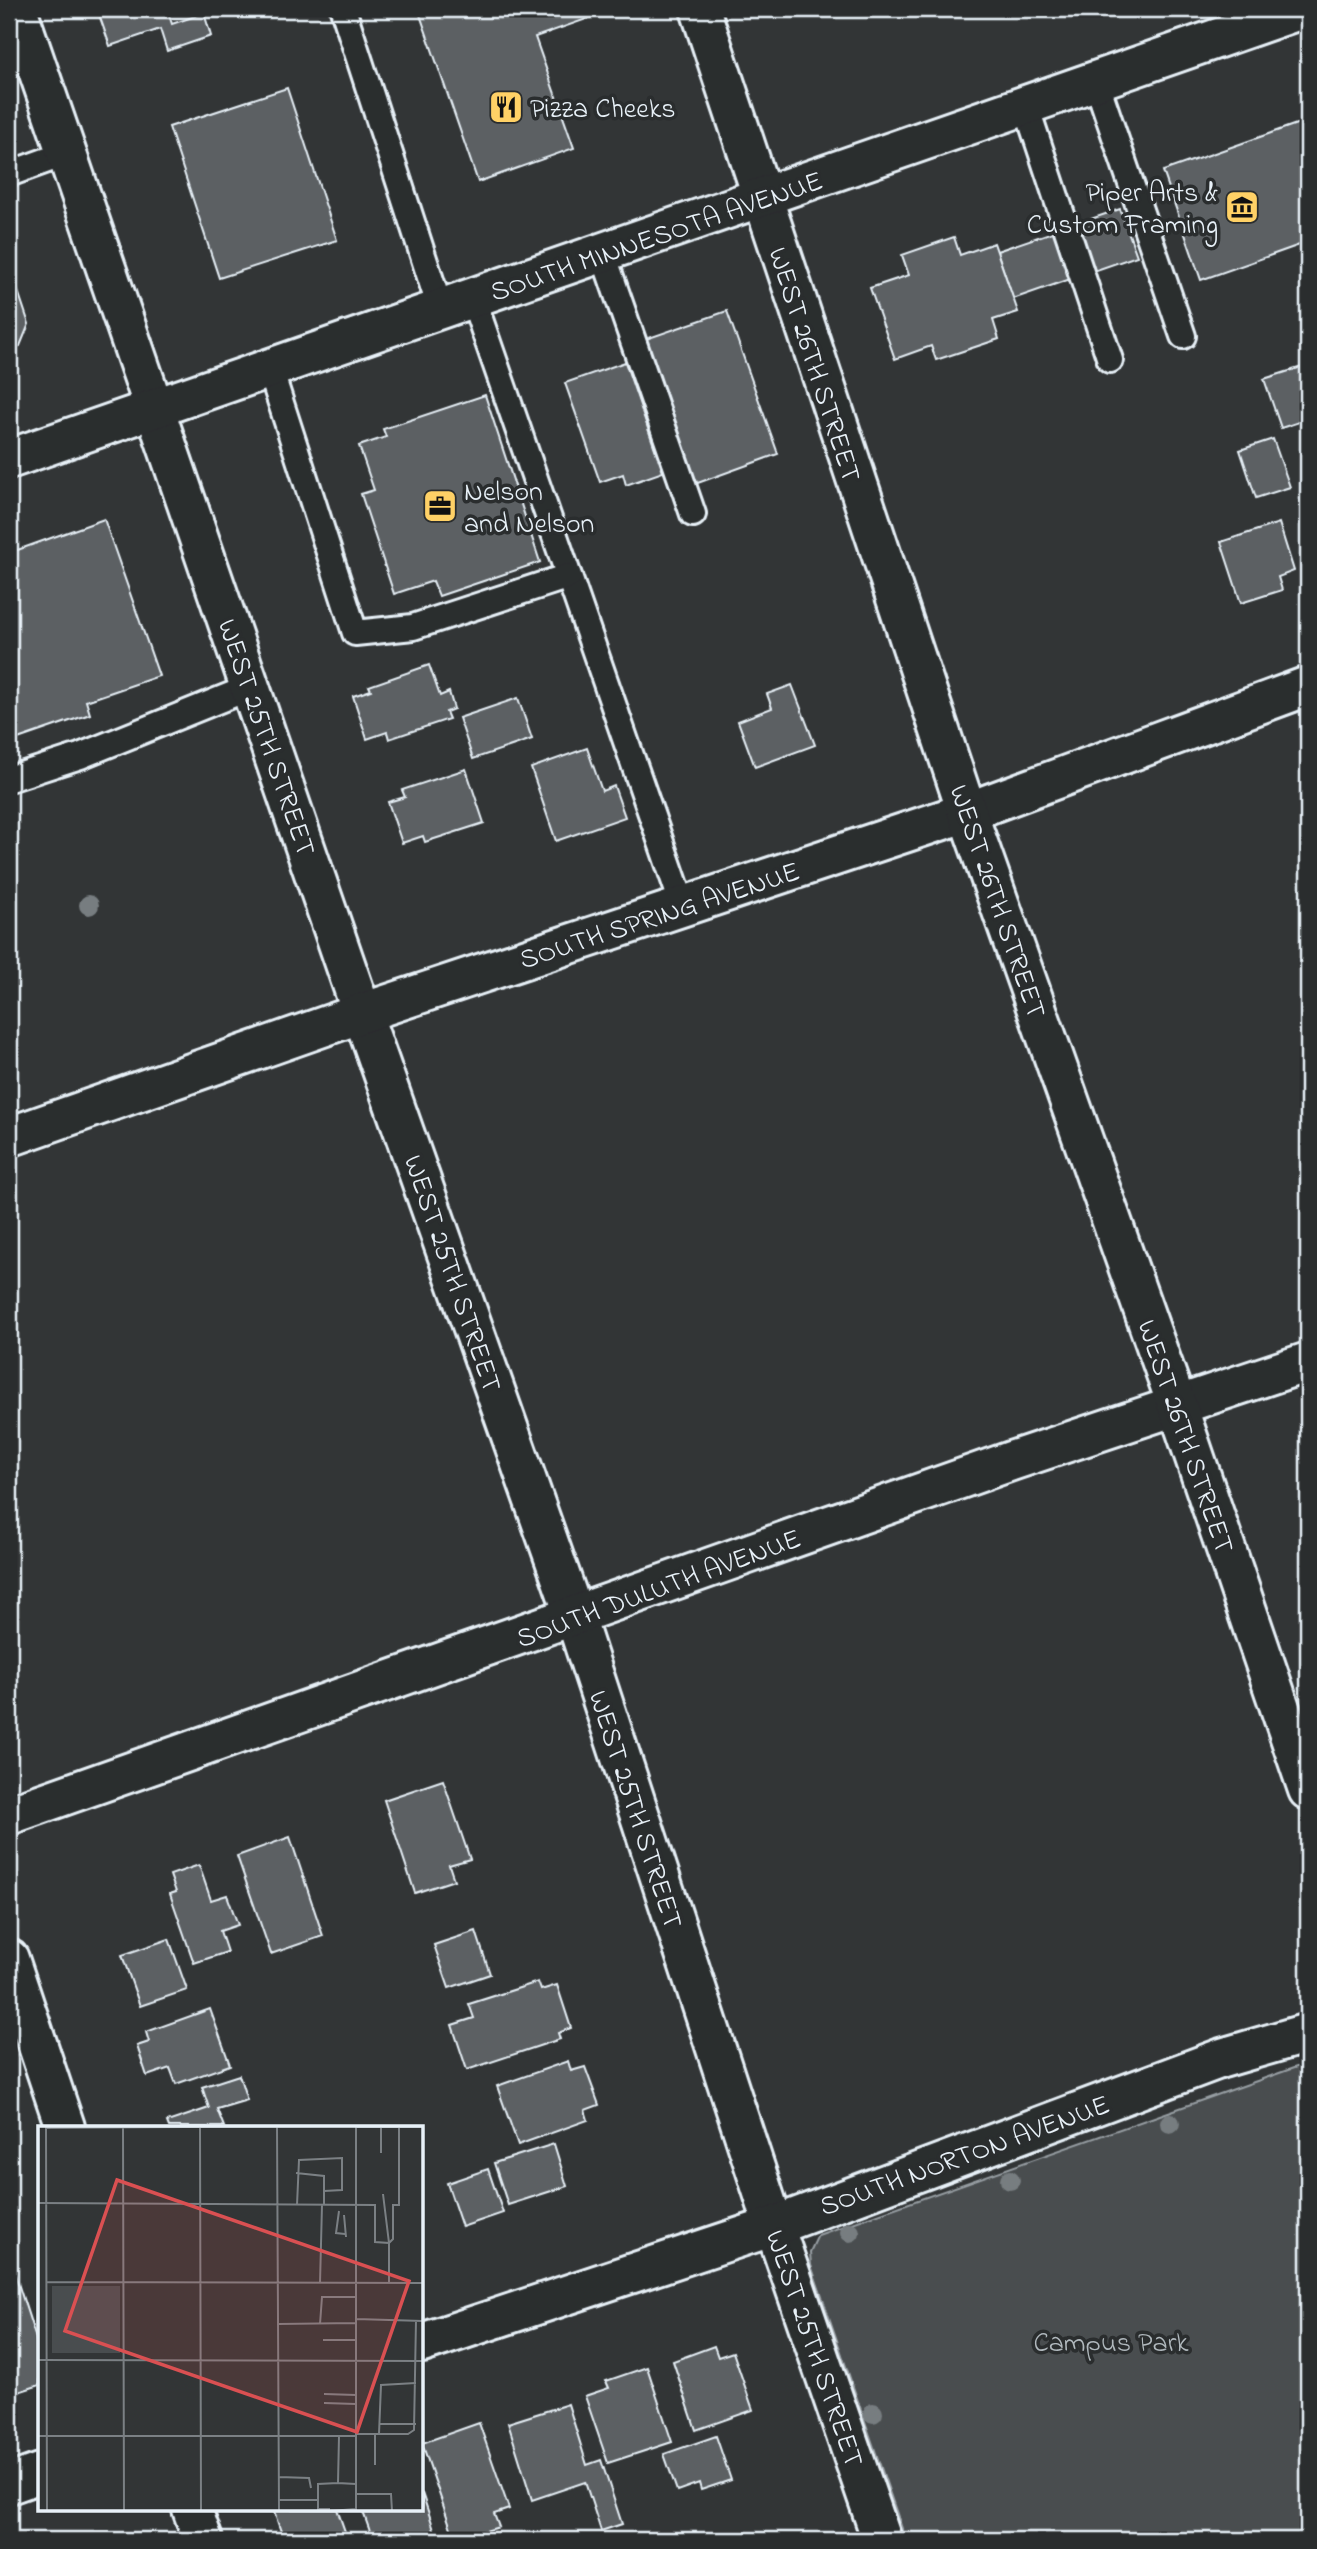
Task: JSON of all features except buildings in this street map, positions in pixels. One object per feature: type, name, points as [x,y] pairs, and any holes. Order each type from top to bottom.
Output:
[{"type":"street","name":"WEST 25TH STREET","points":[[17,9],[157,408],[362,1013],[575,1617],[774,2225],[882,2540]]},
{"type":"street","name":"WEST 26TH STREET","points":[[700,9],[967,812],[1177,1405],[1308,1790]]},
{"type":"street","name":"SOUTH MINNESOTA AVENUE","points":[[9,459],[1302,9]]},
{"type":"street","name":"SOUTH SPRING AVENUE","points":[[9,1137],[362,1013],[967,812],[1308,686]]},
{"type":"street","name":"SOUTH DULUTH AVENUE","points":[[9,1815],[1014,1460],[1308,1362]]},
{"type":"street","points":[[9,1959],[65,2126]]},
{"type":"street","name":"SOUTH NORTON AVENUE","points":[[424,2342],[774,2225],[1222,2058],[1308,2033]]},
{"type":"street","points":[[9,2484],[38,2474]]},
{"type":"street","points":[[192,2510],[203,2540]]},
{"type":"lane","points":[[343,9],[456,303],[569,576],[682,906]]},
{"type":"lane","points":[[1097,81],[1183,336]]},
{"type":"lane","points":[[1026,106],[1110,360]]},
{"type":"lane","points":[[9,174],[67,153]]},
{"type":"lane","points":[[603,254],[693,514]]},
{"type":"lane","points":[[270,369],[355,633],[413,627],[569,576]]},
{"type":"lane","points":[[9,779],[79,756],[251,687]]},
{"type":"green space","name":"Campus Park","points":[[1308,2063],[1308,2540],[906,2540],[811,2265],[810,2252],[818,2235]]},
{"type":"place","name":"Pizza Cheeks","points":[[506,107]]},
{"type":"place","name":"Piper Arts & Custom Framing","points":[[1242,207]]},
{"type":"place","name":"Nelson and Nelson","points":[[440,506]]}]
